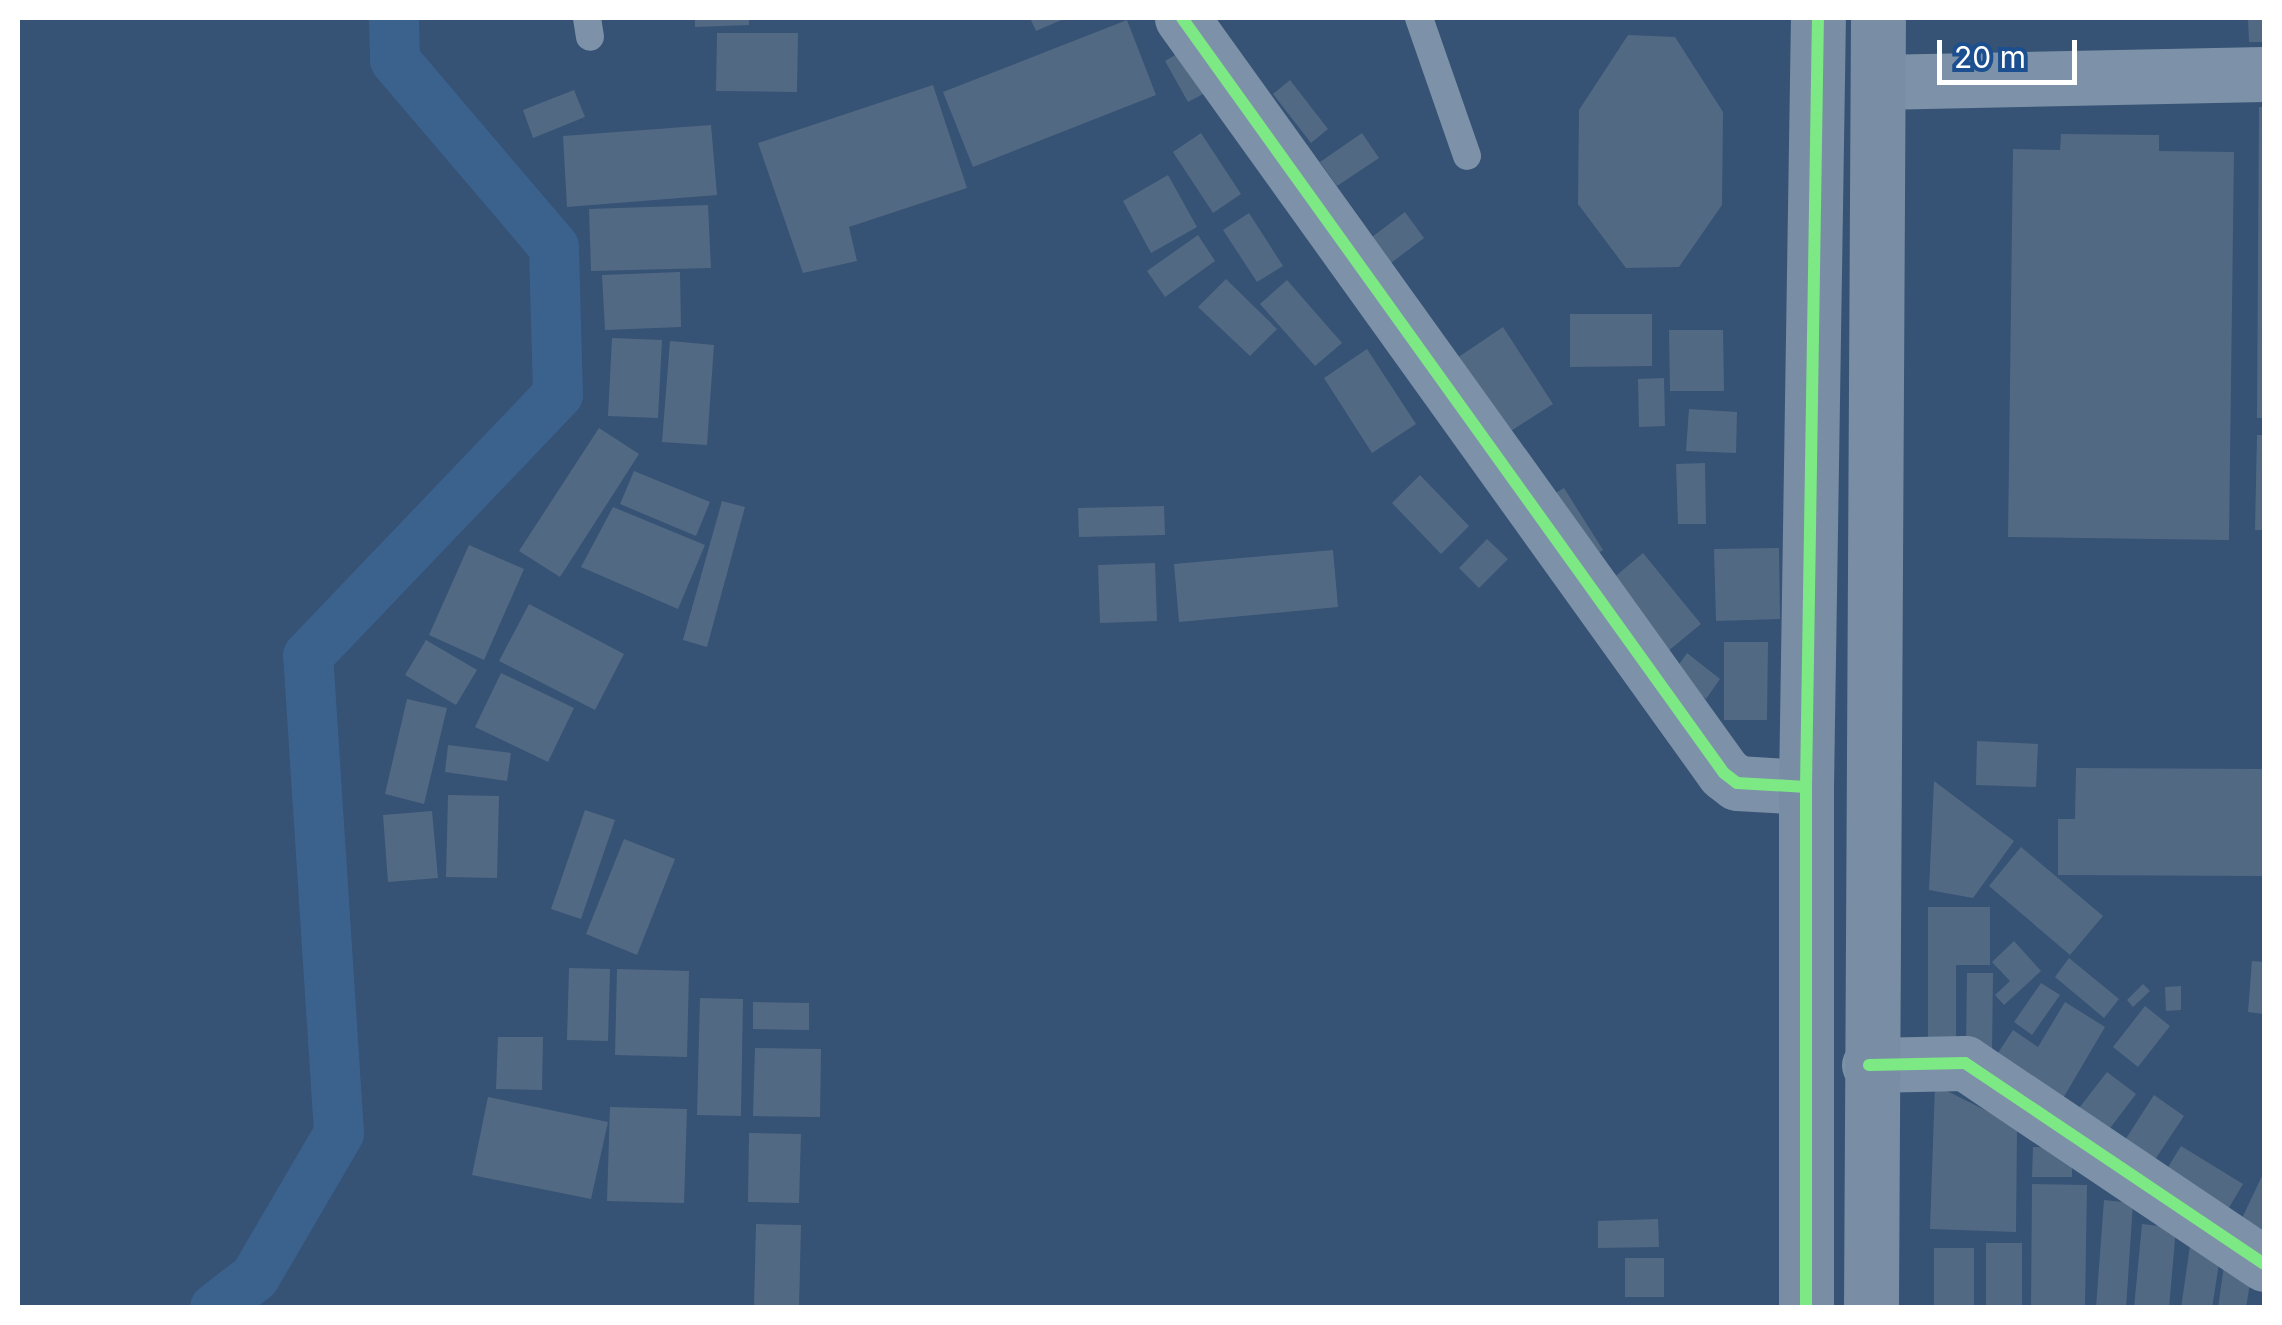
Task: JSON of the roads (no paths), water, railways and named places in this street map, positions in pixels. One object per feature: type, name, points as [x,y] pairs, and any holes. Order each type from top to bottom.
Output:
[{"type":"street","points":[[1182,18],[1724,773],[1738,784],[1806,787]]},
{"type":"street","points":[[1806,1308],[1806,787],[1818,18]]},
{"type":"street","points":[[1870,1308],[1878,18]]},
{"type":"street","points":[[1878,82],[2264,74]]},
{"type":"street","points":[[1869,1064],[1965,1063],[2264,1264]]},
{"type":"lane","points":[[1418,18],[1467,156]]},
{"type":"waterway","points":[[215,1308],[255,1277],[339,1133],[308,656],[558,394],[554,247],[395,60],[394,18]]}]
